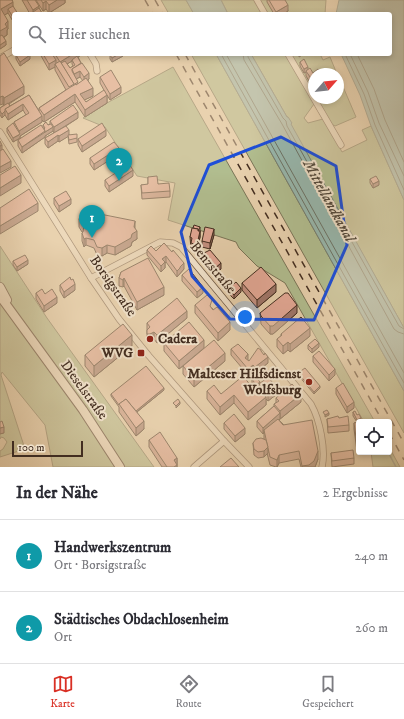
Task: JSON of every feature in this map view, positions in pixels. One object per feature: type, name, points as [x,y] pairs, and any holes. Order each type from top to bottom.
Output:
[{"type":"main road","name":"Dieselstraße","points":[[0,287],[24,330]]},
{"type":"main road","name":"Dieselstraße","points":[[0,296],[82,410],[120,467]]},
{"type":"street","points":[[257,0],[264,12]]},
{"type":"street","points":[[0,58],[12,51]]},
{"type":"street","points":[[91,56],[98,71]]},
{"type":"street","points":[[289,56],[340,145]]},
{"type":"street","name":"Borsigstraße","points":[[0,132],[91,278],[127,328],[224,441]]},
{"type":"street","name":"Benzstraße","points":[[91,278],[160,242],[173,243],[181,247],[311,404],[320,429],[324,453],[322,467]]},
{"type":"street","points":[[194,467],[224,441],[249,467]]},
{"type":"highlighted area","points":[[281,137],[336,166],[347,245],[314,320],[230,319],[192,276],[181,232],[209,165]]},
{"type":"green space","points":[[161,0],[186,0],[193,12],[168,12]]},
{"type":"green space","points":[[221,0],[326,0],[325,12],[227,12]]},
{"type":"green space","points":[[192,56],[217,56],[404,391],[404,433]]},
{"type":"green space","points":[[252,56],[321,56],[323,60],[330,57],[335,68],[308,68],[308,104],[314,104],[344,104],[344,89],[356,117],[335,126],[325,120],[342,152],[367,140],[362,130],[371,126],[404,200],[404,328],[290,124],[291,123]],"holes":[[[314,104],[323,119],[308,123],[304,118]]]},
{"type":"green space","points":[[173,67],[373,419],[362,419],[285,283],[257,266],[239,248],[236,242],[168,220],[175,183],[137,176],[105,127],[83,118],[107,103]]},
{"type":"green space","points":[[0,246],[47,318],[154,467],[53,467],[45,425],[2,372],[1,375],[25,449],[0,457],[0,451],[7,442],[4,438],[1,437],[0,439]]},
{"type":"green space","points":[[392,452],[400,467],[373,467],[371,455],[392,455]]},
{"type":"water","points":[[186,0],[221,0],[227,12],[193,12]]},
{"type":"water","points":[[339,0],[404,0],[404,200],[342,56],[392,56],[392,12],[336,12]]},
{"type":"water","name":"Mittellandkanal","points":[[217,56],[252,56],[287,117],[292,123],[291,124],[404,328],[404,391]]},
{"type":"building","points":[[0,0],[12,0],[13,2],[1,9],[8,21],[5,24],[7,27],[0,31]]},
{"type":"building","points":[[27,0],[35,0],[39,6],[33,10]]},
{"type":"building","points":[[41,0],[57,0],[49,5],[46,1],[43,3]]},
{"type":"building","points":[[269,0],[285,0],[288,5],[276,12]]},
{"type":"building","points":[[13,6],[17,12],[12,12],[12,16],[8,9]]},
{"type":"building","points":[[39,8],[41,12],[33,12]]},
{"type":"building","points":[[2,35],[6,41],[0,45],[0,36]]},
{"type":"building","points":[[4,53],[24,86],[4,98],[3,96],[0,97],[0,56]]},
{"type":"building","points":[[17,56],[29,56],[20,62]]},
{"type":"building","points":[[44,56],[53,56],[56,60],[49,64]]},
{"type":"building","points":[[56,56],[70,56],[60,62]]},
{"type":"building","points":[[77,56],[81,63],[72,69],[78,82],[73,85],[74,84],[61,63],[65,61],[70,68],[75,65],[72,60]]},
{"type":"building","points":[[304,59],[308,67],[304,69],[300,62]]},
{"type":"building","points":[[60,61],[74,84],[69,87],[55,64]]},
{"type":"building","points":[[82,63],[89,73],[84,77],[80,71],[74,74],[72,69]]},
{"type":"building","points":[[111,70],[121,87],[110,94],[100,77]]},
{"type":"building","points":[[86,78],[93,88],[80,94],[86,102],[104,90],[107,95],[85,110],[75,94],[44,115],[39,108]]},
{"type":"building","points":[[29,95],[42,116],[19,131],[14,122],[29,113],[23,104],[8,114],[5,109]]},
{"type":"building","points":[[8,103],[10,106],[5,109],[2,114],[0,108]]},
{"type":"building","points":[[73,105],[78,112],[54,127],[50,121]]},
{"type":"building","points":[[46,122],[48,125],[51,124],[53,127],[45,132],[43,125]]},
{"type":"building","points":[[13,123],[20,134],[13,138],[7,128]]},
{"type":"building","points":[[102,123],[106,130],[82,146],[78,139]]},
{"type":"building","points":[[41,125],[45,131],[22,147],[18,140]]},
{"type":"building","points":[[66,126],[69,130],[59,136],[58,135],[48,142],[45,138]]},
{"type":"building","points":[[77,134],[77,138],[69,140],[68,135]]},
{"type":"building","points":[[114,142],[119,148],[94,164],[90,158]]},
{"type":"building","points":[[3,149],[11,161],[0,167],[0,151]]},
{"type":"building","points":[[129,164],[133,170],[109,186],[105,180]]},
{"type":"building","points":[[15,166],[21,175],[0,188],[0,175]]},
{"type":"building","points":[[157,176],[158,184],[169,183],[170,191],[142,193],[141,185],[148,184],[148,177]]},
{"type":"building","points":[[376,176],[379,181],[373,184],[370,179]]},
{"type":"building","points":[[29,189],[38,203],[0,226],[0,208]]},
{"type":"building","points":[[66,191],[71,199],[59,206],[54,198]]},
{"type":"building","points":[[86,210],[91,212],[94,217],[93,222],[99,225],[104,223],[100,214],[135,221],[134,227],[137,231],[132,234],[131,238],[115,247],[107,245],[102,248],[97,247],[94,240],[84,239],[82,233],[84,225],[79,219],[81,213]]},
{"type":"building","points":[[194,225],[200,227],[198,231],[198,229],[193,228]]},
{"type":"building","points":[[205,227],[214,229],[210,243],[202,241]]},
{"type":"building","points":[[192,228],[200,231],[197,245],[191,243],[192,238],[190,237]]},
{"type":"building","points":[[164,243],[172,252],[173,250],[184,263],[177,271],[166,256],[162,259],[165,262],[161,266],[147,250],[151,246],[156,251]]},
{"type":"building","points":[[210,250],[221,263],[214,269],[202,254]]},
{"type":"building","points":[[25,255],[28,260],[17,267],[13,261]]},
{"type":"building","points":[[148,258],[164,287],[137,302],[124,278],[123,280],[119,278],[121,272]]},
{"type":"building","points":[[261,267],[276,284],[257,300],[242,283]]},
{"type":"building","points":[[189,269],[203,287],[197,292],[182,275]]},
{"type":"building","points":[[70,277],[71,280],[73,279],[75,284],[64,292],[60,285]]},
{"type":"building","points":[[236,282],[241,288],[234,295],[228,289]]},
{"type":"building","points":[[42,289],[45,294],[52,289],[57,297],[44,306],[36,293]]},
{"type":"building","points":[[285,293],[288,293],[297,305],[273,326],[270,326],[260,313]]},
{"type":"building","points":[[207,295],[212,300],[210,306],[213,310],[217,307],[230,322],[218,333],[195,305]]},
{"type":"building","points":[[177,298],[187,311],[157,335],[154,332],[147,334],[147,330],[150,327],[147,323]]},
{"type":"building","points":[[301,317],[310,328],[290,344],[288,342],[283,346],[277,339]]},
{"type":"building","points":[[189,322],[204,340],[179,361],[164,343]]},
{"type":"building","points":[[123,324],[132,335],[94,366],[85,355]]},
{"type":"building","points":[[315,339],[319,343],[312,349],[308,345]]},
{"type":"building","points":[[214,340],[225,353],[194,379],[183,366]]},
{"type":"building","points":[[238,344],[248,354],[245,358],[249,361],[258,348],[268,357],[255,367],[253,365],[248,369],[231,349]]},
{"type":"building","points":[[319,351],[335,369],[329,375],[313,356]]},
{"type":"building","points":[[146,366],[164,388],[136,411],[126,399],[119,405],[111,394]]},
{"type":"building","name":"Malteser Hilfsdienst Wolfsburg","points":[[305,368],[320,386],[314,392],[298,373]]},
{"type":"building","points":[[243,376],[252,387],[255,384],[266,397],[248,412],[234,395],[220,407],[207,391],[214,385],[221,394]]},
{"type":"building","points":[[255,376],[260,382],[256,385],[252,379]]},
{"type":"building","points":[[268,377],[277,388],[268,395],[259,384]]},
{"type":"building","points":[[343,383],[354,402],[347,407],[336,388]]},
{"type":"building","points":[[292,384],[301,394],[280,411],[274,404],[279,401],[276,398]]},
{"type":"building","points":[[126,399],[144,421],[136,428],[119,404]]},
{"type":"building","points":[[178,399],[180,402],[176,406],[173,403]]},
{"type":"building","points":[[274,406],[280,413],[263,428],[257,421]]},
{"type":"building","points":[[327,410],[329,413],[325,415],[323,412]]},
{"type":"building","points":[[355,411],[357,415],[359,414],[361,418],[356,419],[353,412]]},
{"type":"building","points":[[234,414],[245,428],[235,436],[224,423]]},
{"type":"building","points":[[338,416],[339,418],[348,416],[349,425],[328,427],[327,419]]},
{"type":"building","points":[[278,419],[283,425],[312,420],[318,451],[314,461],[309,465],[302,466],[299,451],[279,455],[277,460],[270,457],[264,430]]},
{"type":"building","points":[[2,421],[4,427],[0,428],[0,422]]},
{"type":"building","points":[[354,423],[356,423],[356,438]]},
{"type":"building","points":[[160,432],[177,458],[174,460],[177,465],[174,467],[167,467],[149,440]]},
{"type":"building","points":[[261,438],[266,440],[268,447],[264,451],[258,452],[254,449],[253,443],[256,439]]},
{"type":"building","points":[[353,450],[354,458],[332,461],[331,453]]},
{"type":"building","points":[[231,458],[239,467],[220,467]]},
{"type":"waterway","points":[[390,455],[396,467]]},
{"type":"railway","points":[[145,0],[152,12]]},
{"type":"railway","points":[[155,0],[162,12]]},
{"type":"railway","points":[[177,56],[381,419]]},
{"type":"railway","points":[[186,56],[404,443]]},
{"type":"railway","points":[[392,438],[404,460]]},
{"type":"place","name":"Städtisches Obdachlosenheim","points":[[119,181]]},
{"type":"place","name":"Handwerkszentrum","points":[[92,238]]},
{"type":"place","name":"Cadera","points":[[150,339]]},
{"type":"place","name":"WVG","points":[[141,353]]},
{"type":"place","name":"Malteser Hilfsdienst Wolfsburg","points":[[309,382]]}]
